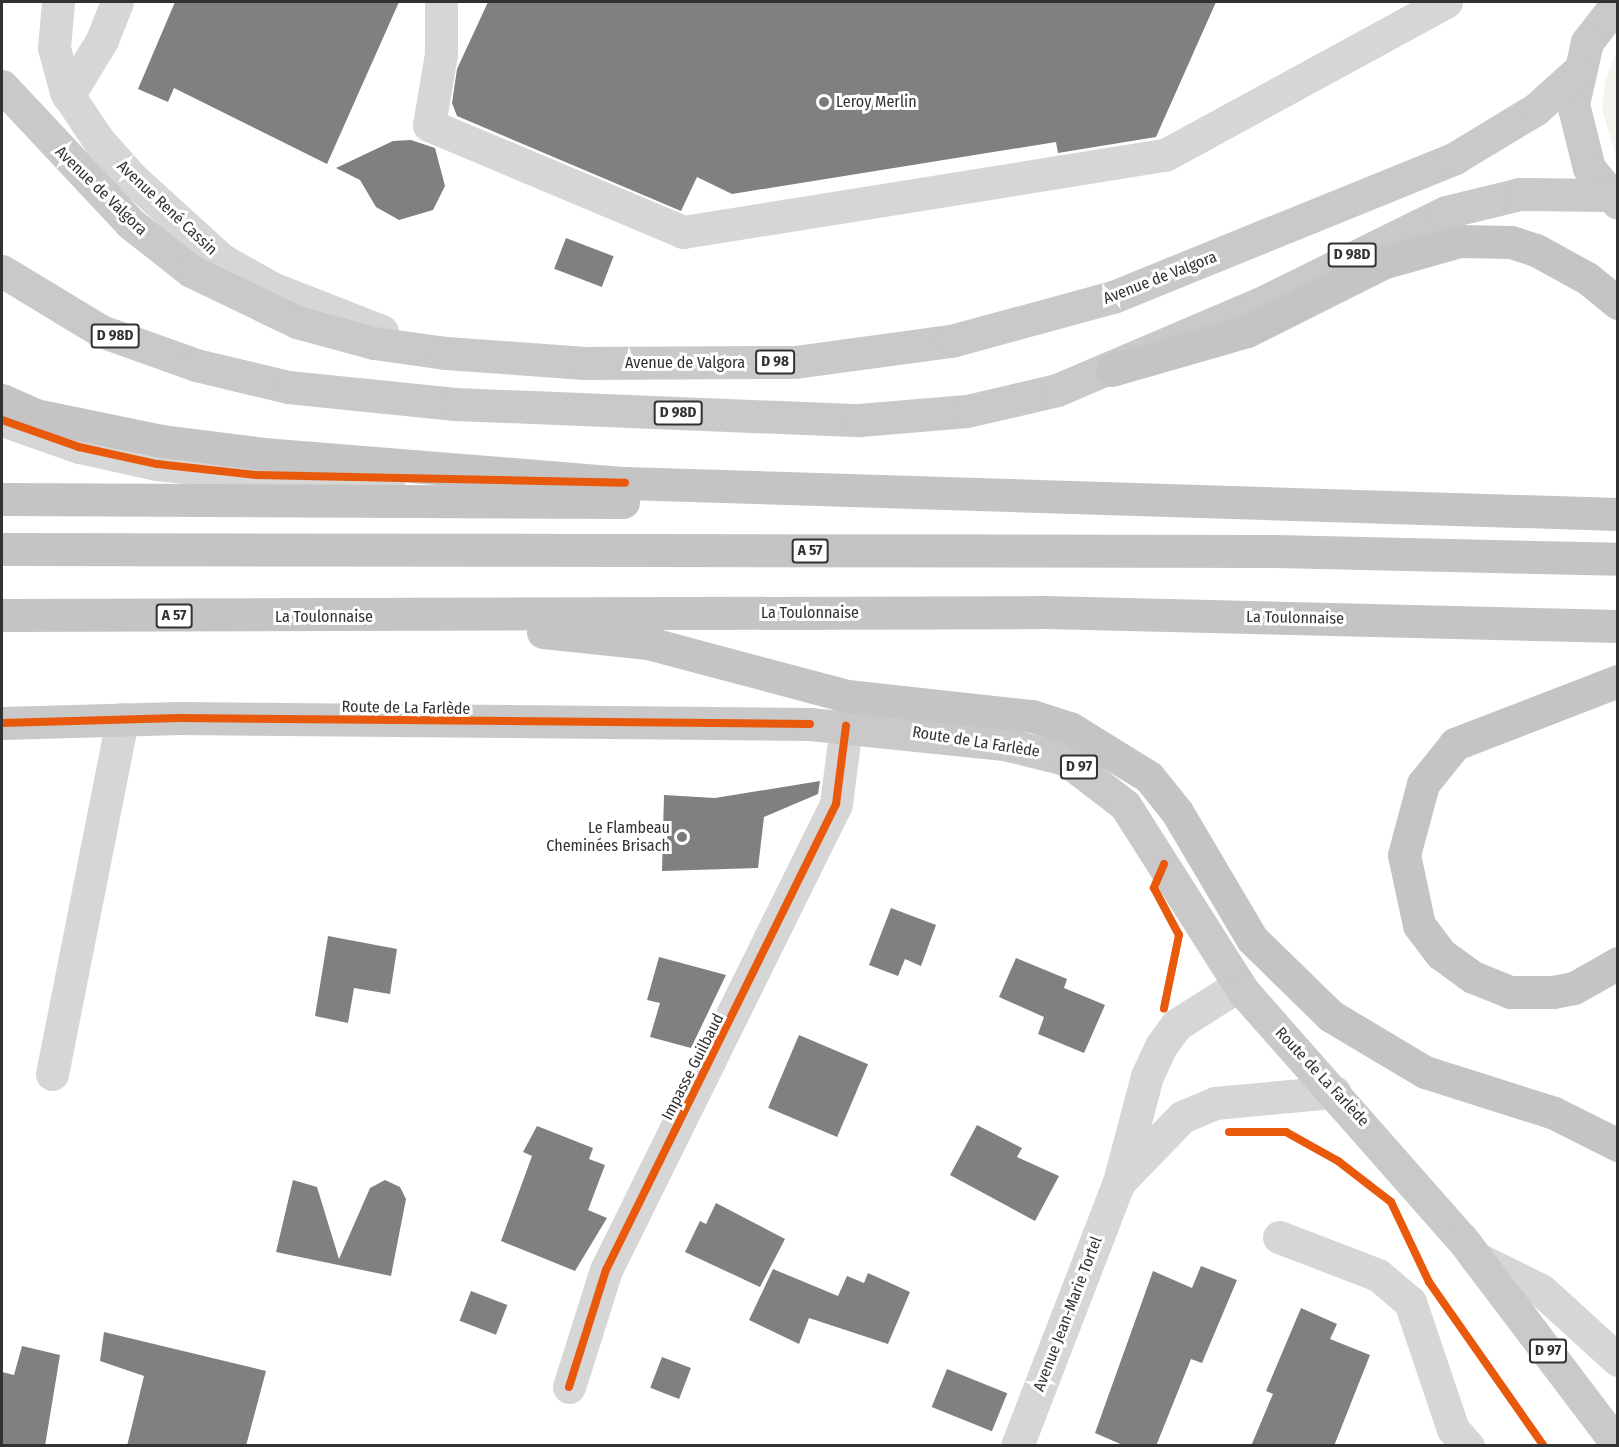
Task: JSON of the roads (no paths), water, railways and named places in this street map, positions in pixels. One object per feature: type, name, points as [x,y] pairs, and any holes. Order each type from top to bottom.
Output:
[{"type":"highway","points":[[1112,370],[1247,331],[1385,262],[1459,241],[1511,242],[1536,250],[1587,278],[1617,303]]},
{"type":"highway","points":[[2,400],[36,415],[88,427],[229,450],[625,483],[1617,514]]},
{"type":"highway","points":[[2,500],[1282,505]]},
{"type":"highway","name":"A 57","points":[[2,549],[1251,551],[1617,559]]},
{"type":"highway","name":"La Toulonnaise","points":[[2,615],[347,617],[1044,612],[1617,626]]},
{"type":"highway","points":[[347,617],[648,643],[847,696],[1032,716],[1070,728],[1149,777],[1183,822],[1252,939],[1331,1016],[1415,1067],[1554,1113],[1617,1144]]},
{"type":"highway","points":[[1617,681],[1455,744],[1423,784],[1404,855],[1419,925],[1441,954],[1473,977],[1510,992],[1553,992],[1574,988],[1617,963]]},
{"type":"main road","points":[[1613,199],[1577,137],[1576,72],[1587,42],[1617,2]]},
{"type":"main road","name":"Avenue de Valgora","points":[[2,86],[130,223],[191,271],[297,322],[374,343],[446,353],[585,363],[795,362],[951,341],[1034,321],[1113,297],[1412,178],[1536,109],[1576,72]]},
{"type":"main road","name":"D 98D","points":[[2,271],[101,331],[239,377],[348,396],[455,404],[859,420],[967,411],[1112,370],[1446,212],[1520,194],[1613,199]]},
{"type":"main road","name":"Route de La Farlède","points":[[2,723],[122,719],[846,726],[1004,744],[1065,759],[1092,775],[1140,824],[1239,985],[1476,1258],[1617,1445]]},
{"type":"street","name":"Avenue René Cassin","points":[[58,2],[54,48],[68,96],[133,179],[222,260],[335,315],[446,353]]},
{"type":"street","points":[[68,96],[102,40],[117,2]]},
{"type":"street","points":[[441,2],[441,54],[429,125],[683,232],[1165,155],[1446,2]]},
{"type":"street","points":[[2,420],[124,457],[256,475],[625,483]]},
{"type":"street","points":[[52,1074],[122,719]]},
{"type":"street","name":"Impasse Guilbaud","points":[[569,1387],[606,1270],[836,804],[846,726]]},
{"type":"street","name":"Avenue Jean-Marie Tortel","points":[[1017,1446],[1119,1182],[1147,1076],[1161,1046],[1176,1025],[1239,985]]},
{"type":"street","name":"Avenue Jean-Marie Tortel","points":[[1119,1182],[1182,1117],[1204,1108],[1334,1092]]},
{"type":"street","points":[[1279,1237],[1378,1275],[1410,1302],[1453,1429],[1468,1446]]},
{"type":"street","points":[[1476,1258],[1541,1290],[1617,1360]]},
{"type":"place","name":"Leroy Merlin","points":[[824,102]]},
{"type":"place","name":"Le Flambeau Cheminées Brisach","points":[[682,837]]}]
